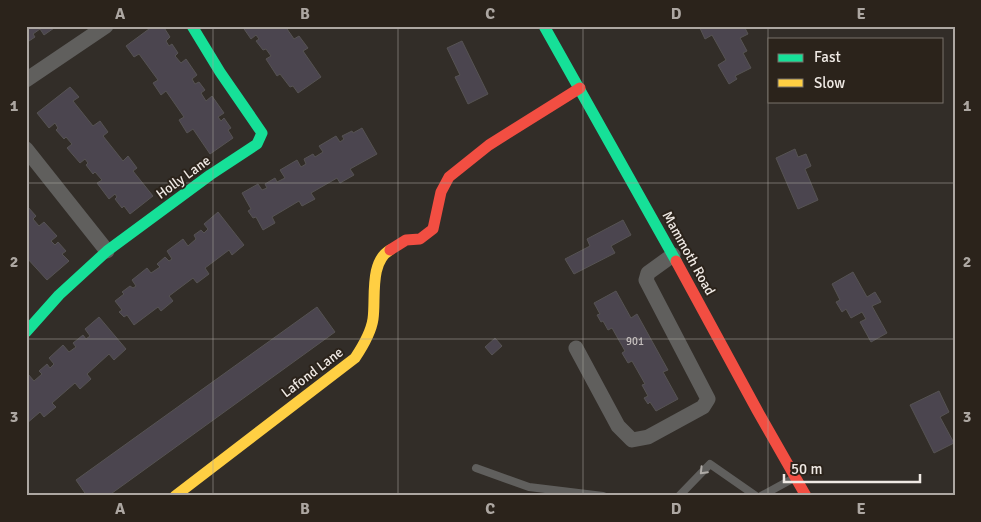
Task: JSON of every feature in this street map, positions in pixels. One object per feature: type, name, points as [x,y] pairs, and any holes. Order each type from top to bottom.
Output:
[{"type":"street","points":[[26,80],[106,26]]},
{"type":"street","name":"Holly Lane","points":[[26,332],[59,295],[107,251],[210,175],[257,144],[262,133],[220,72],[192,26]]},
{"type":"street","name":"Mammoth Road","points":[[544,26],[806,496]]},
{"type":"street","name":"Lafond Lane","points":[[175,496],[356,358],[365,343],[373,321],[376,270],[384,253],[406,240],[420,240],[432,229],[441,192],[449,177],[489,145],[580,88]]},
{"type":"street","points":[[26,149],[107,251]]},
{"type":"street","points":[[576,348],[618,426],[632,440],[648,438],[703,407],[708,399],[646,280],[648,273],[673,255]]},
{"type":"lane","points":[[679,496],[710,464],[756,496]]},
{"type":"lane","points":[[476,468],[528,487],[603,496]]},
{"type":"lane","points":[[761,496],[796,478]]},
{"type":"building","points":[[26,26],[57,26],[44,35],[40,29],[33,34],[35,37],[26,43]]},
{"type":"building","points":[[153,26],[163,26],[170,37],[166,41],[169,46],[172,44],[178,53],[175,56],[181,63],[186,59],[197,75],[192,79],[195,84],[199,82],[205,90],[201,93],[206,101],[212,96],[224,113],[218,117],[221,121],[224,118],[231,128],[228,130],[233,138],[210,154],[193,129],[187,133],[179,120],[184,117],[166,91],[161,95],[153,83],[158,80],[139,54],[134,57],[126,46]]},
{"type":"building","points":[[242,26],[285,26],[294,39],[299,36],[308,48],[303,51],[321,77],[298,93],[293,86],[290,87],[280,74],[277,76],[266,59],[271,56],[256,41],[259,39],[256,35],[251,39]]},
{"type":"building","points":[[699,26],[744,26],[748,34],[740,38],[747,51],[743,53],[751,68],[735,76],[737,79],[729,84],[718,65],[726,60],[712,35],[705,39]]},
{"type":"building","points":[[462,41],[488,94],[468,104],[455,77],[460,75],[447,48]]},
{"type":"building","points":[[70,87],[79,97],[73,101],[93,126],[100,121],[108,132],[103,136],[123,161],[128,156],[137,168],[133,171],[153,196],[130,214],[115,199],[117,197],[115,194],[109,199],[97,183],[102,180],[95,172],[93,174],[86,165],[88,163],[85,159],[80,163],[67,148],[72,144],[66,137],[64,139],[56,130],[58,128],[55,123],[49,128],[37,113]]},
{"type":"building","points":[[362,128],[377,154],[350,169],[354,175],[340,183],[337,178],[311,193],[315,199],[302,206],[299,201],[272,217],[275,223],[263,230],[256,217],[253,218],[248,211],[251,209],[242,193],[258,184],[262,190],[267,188],[265,184],[275,178],[277,182],[285,178],[280,170],[297,160],[301,167],[306,164],[304,159],[313,154],[315,157],[323,152],[319,146],[336,136],[340,142],[344,139],[342,136]]},
{"type":"building","points":[[795,149],[798,157],[806,154],[811,166],[805,169],[818,200],[798,209],[776,158]]},
{"type":"building","points":[[28,207],[36,216],[33,219],[39,226],[44,222],[57,236],[51,241],[55,245],[58,242],[66,251],[62,254],[69,261],[47,280],[26,257],[26,209]]},
{"type":"building","points":[[218,212],[244,245],[232,255],[229,250],[205,268],[209,274],[197,283],[193,278],[169,296],[173,301],[161,311],[158,307],[134,325],[127,315],[124,317],[119,312],[122,310],[115,301],[130,286],[133,288],[136,286],[132,280],[147,268],[151,273],[160,267],[157,264],[165,257],[169,261],[172,259],[167,251],[183,239],[188,246],[196,239],[194,235],[201,230],[204,233],[208,229],[204,224]]},
{"type":"building","points":[[623,220],[631,235],[611,246],[615,253],[574,274],[565,259],[590,246],[587,239]]},
{"type":"building","points":[[853,272],[867,297],[875,292],[881,302],[872,306],[887,333],[871,342],[860,322],[866,319],[862,312],[851,318],[846,309],[842,312],[836,302],[840,300],[832,284]]},
{"type":"building","points":[[616,291],[631,318],[637,314],[668,370],[663,372],[678,399],[656,411],[650,402],[648,404],[644,398],[648,396],[642,385],[645,384],[632,361],[628,363],[622,353],[625,351],[612,328],[608,330],[597,315],[600,314],[594,303]]},
{"type":"building","points":[[317,307],[335,332],[108,496],[87,496],[76,480]]},
{"type":"building","points":[[99,317],[126,349],[114,360],[109,354],[87,374],[91,379],[80,389],[75,383],[52,403],[56,407],[44,417],[40,412],[26,424],[26,376],[28,374],[34,381],[42,374],[39,371],[47,364],[50,368],[54,364],[49,358],[63,345],[69,352],[76,347],[73,343],[83,335],[86,339],[90,336],[85,329]]},
{"type":"building","points":[[495,338],[502,346],[492,355],[485,347]]},
{"type":"building","points":[[939,391],[949,412],[940,417],[954,443],[934,453],[910,405]]},
{"type":"traffic: fast","points":[[26,332],[59,295],[107,251],[210,175],[257,144],[262,133],[220,72],[192,26]]},
{"type":"traffic: fast","points":[[544,26],[676,261]]},
{"type":"traffic: slow","points":[[175,496],[355,358],[372,324],[376,272],[383,256],[390,250]]},
{"type":"traffic: jam","points":[[390,250],[406,240],[420,239],[433,229],[441,192],[449,177],[489,145],[580,88]]},
{"type":"traffic: jam","points":[[676,261],[806,496]]}]
